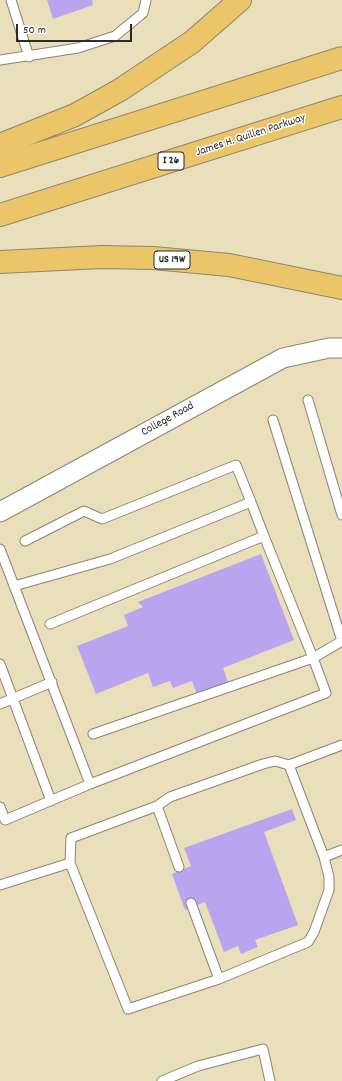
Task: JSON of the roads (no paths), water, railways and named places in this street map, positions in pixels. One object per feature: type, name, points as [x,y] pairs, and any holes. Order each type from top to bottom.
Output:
[{"type":"highway","points":[[0,145],[75,115],[120,90],[192,42],[240,0]]},
{"type":"highway","points":[[0,166],[342,58]]},
{"type":"highway","name":"James H. Quillen Parkway","points":[[0,215],[342,107]]},
{"type":"highway","name":"US 19W","points":[[0,262],[102,257],[153,258],[229,265],[342,288]]},
{"type":"street","name":"College Road","points":[[0,512],[282,358],[329,348],[342,348]]},
{"type":"lane","points":[[11,0],[29,57]]},
{"type":"lane","points":[[0,60],[29,57],[78,48],[115,36],[142,14],[146,0]]},
{"type":"lane","points":[[308,400],[341,510]]},
{"type":"lane","points":[[93,734],[313,658],[342,641],[273,420]]},
{"type":"lane","points":[[0,807],[4,820],[90,784],[326,693],[236,465],[102,519],[84,511],[25,541]]},
{"type":"lane","points":[[14,586],[110,559],[251,502]]},
{"type":"lane","points":[[50,624],[264,536]]},
{"type":"lane","points":[[0,550],[2,561],[14,586],[52,682],[90,784]]},
{"type":"lane","points":[[0,664],[51,801]]},
{"type":"lane","points":[[0,704],[52,682]]},
{"type":"lane","points":[[289,765],[324,856],[330,877],[329,890],[314,932],[308,942],[219,979],[128,1010],[70,863],[71,838],[157,806],[170,797],[263,764],[275,761],[289,765],[342,745]]},
{"type":"lane","points":[[157,806],[179,867]]},
{"type":"lane","points":[[324,856],[342,850]]},
{"type":"lane","points":[[0,885],[70,863]]},
{"type":"lane","points":[[191,903],[219,979]]},
{"type":"lane","points":[[162,1081],[198,1066],[263,1050],[270,1081]]}]
